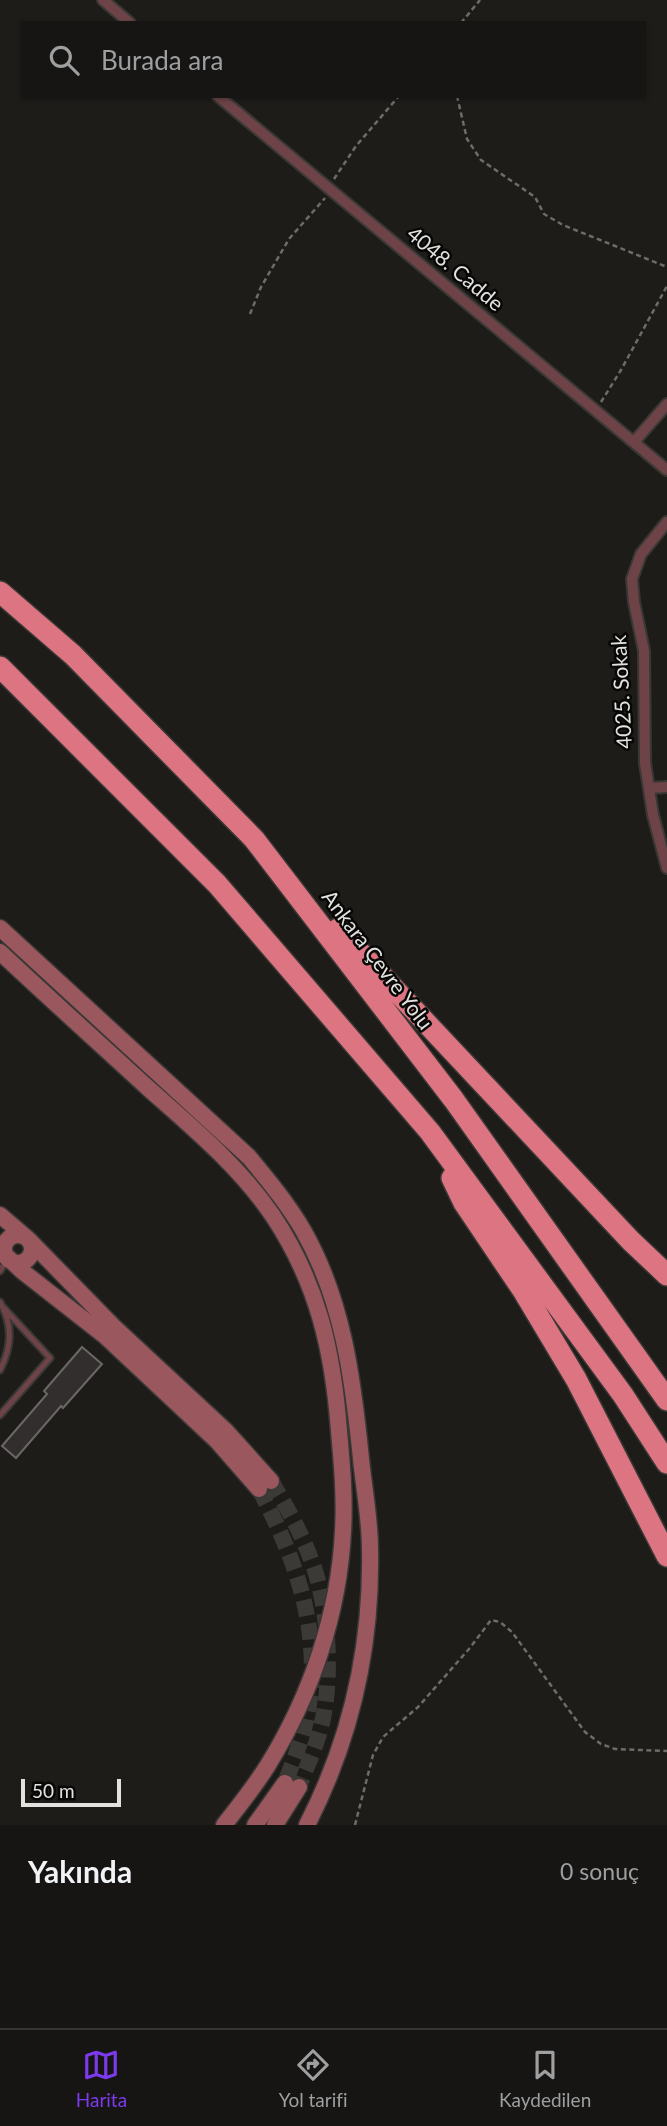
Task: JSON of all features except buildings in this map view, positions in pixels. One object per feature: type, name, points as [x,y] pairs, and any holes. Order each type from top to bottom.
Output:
[{"type":"highway","name":"Ankara Çevre Yolu","points":[[0,592],[73,655],[254,839],[454,1100],[667,1400]]},
{"type":"highway","points":[[0,667],[217,884],[430,1132],[623,1395],[667,1463]]},
{"type":"highway","points":[[254,839],[613,1222],[667,1275]]},
{"type":"highway","points":[[430,1132],[464,1203],[524,1292],[576,1379],[667,1556]]},
{"type":"main road","points":[[0,928],[249,1157],[302,1227],[335,1304],[349,1360],[368,1524],[368,1628],[351,1713],[323,1794],[307,1825]]},
{"type":"main road","points":[[0,952],[232,1164],[285,1236],[304,1273],[326,1333],[335,1378],[343,1510],[341,1552],[333,1601],[318,1661],[296,1715],[267,1767],[225,1825]]},
{"type":"main road","points":[[0,1215],[28,1239],[113,1326],[226,1431],[265,1485],[125,1355],[3,1260]]},
{"type":"main road","points":[[3,1260],[16,1262],[27,1258],[32,1251],[28,1239]]},
{"type":"main road","points":[[255,1825],[292,1785],[275,1825]]},
{"type":"street","points":[[103,0],[128,21]]},
{"type":"street","name":"4048. Cadde","points":[[220,98],[667,470]]},
{"type":"street","points":[[634,442],[667,404]]},
{"type":"street","name":"4025. Sokak","points":[[667,522],[641,554],[632,579],[644,652],[645,763],[653,815],[667,868]]},
{"type":"street","points":[[649,788],[667,787]]},
{"type":"lane","points":[[0,1370],[10,1346],[10,1334],[1,1304]]},
{"type":"lane","points":[[0,1415],[50,1358],[1,1304]]},
{"type":"path","points":[[463,21],[480,0]]},
{"type":"path","points":[[250,314],[261,287],[289,239],[321,204],[356,146],[397,98]]},
{"type":"path","points":[[457,98],[467,139],[481,160],[535,197],[544,214],[563,225],[667,267]]},
{"type":"path","points":[[596,411],[667,286]]},
{"type":"path","points":[[355,1825],[373,1755],[383,1737],[418,1707],[491,1620],[500,1622],[512,1632],[585,1732],[601,1744],[615,1749],[667,1752]]},
{"type":"tunnel","points":[[271,1481],[308,1552],[318,1580],[325,1622],[328,1667],[325,1709],[299,1787]]},
{"type":"tunnel","points":[[259,1489],[296,1573],[304,1601],[312,1660],[306,1721],[285,1783]]}]
